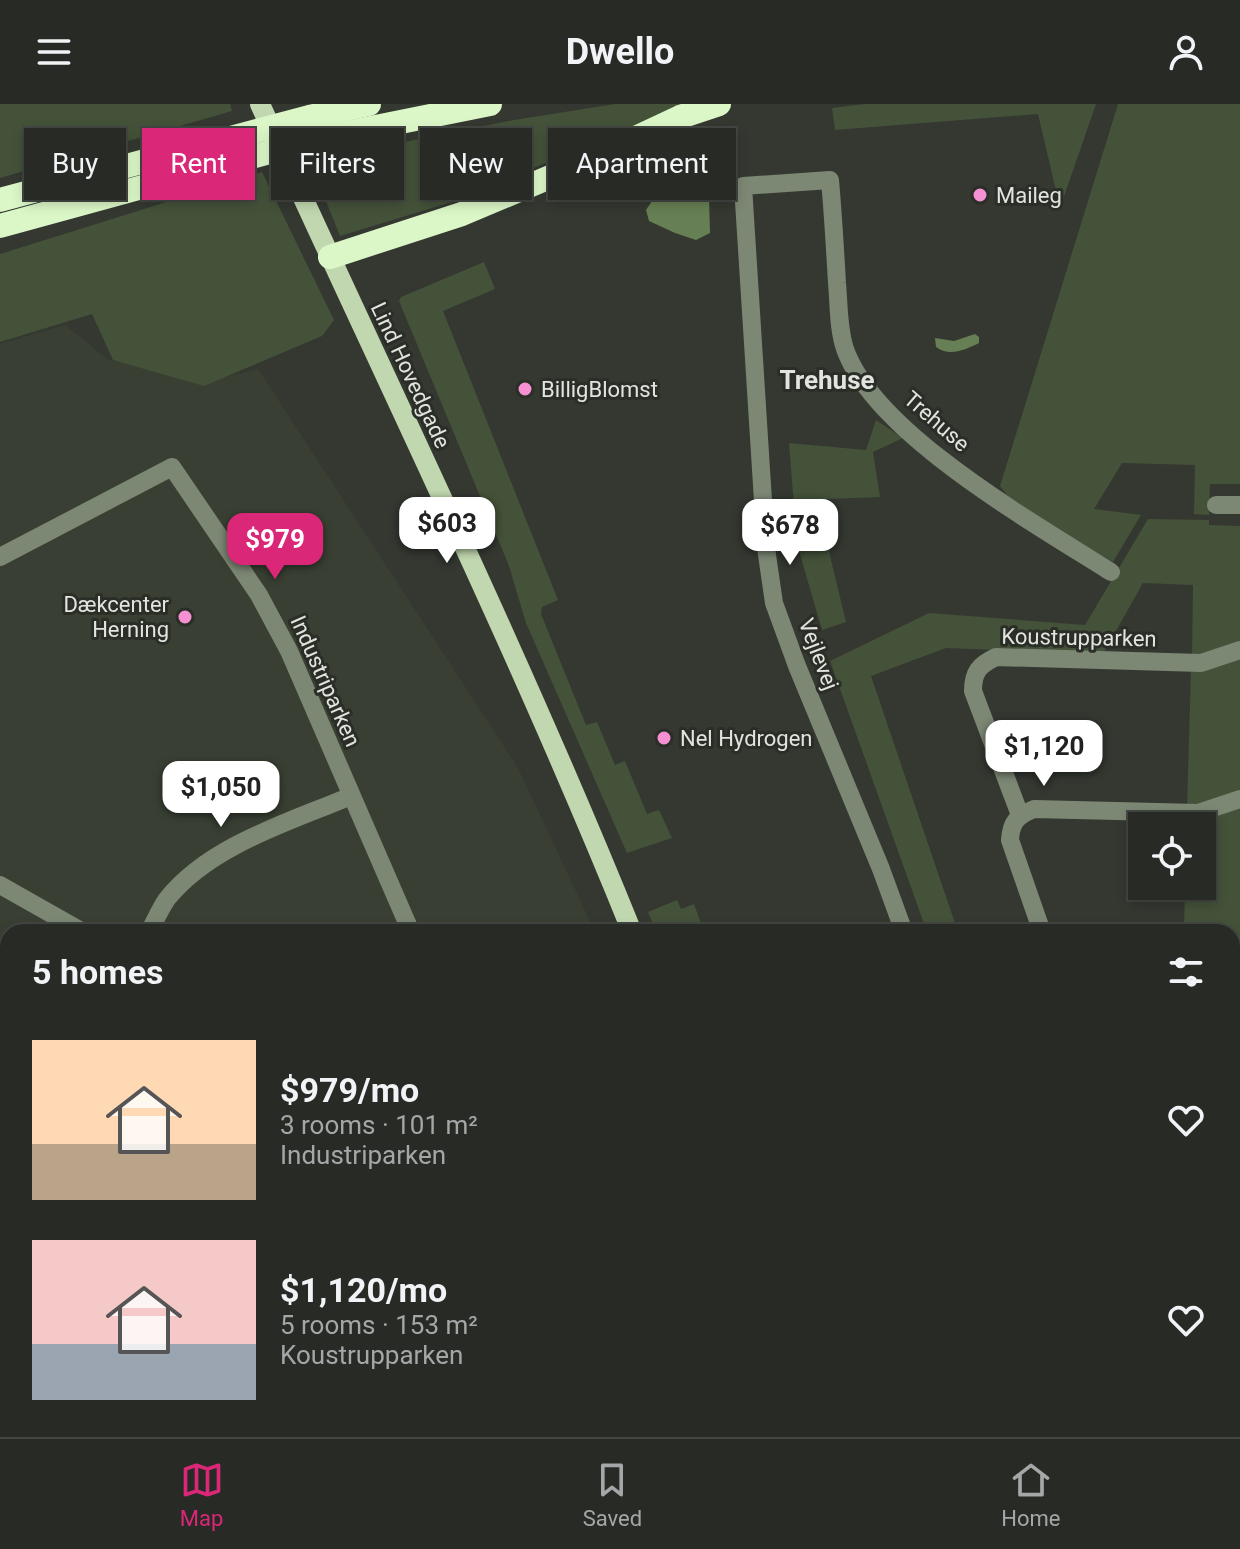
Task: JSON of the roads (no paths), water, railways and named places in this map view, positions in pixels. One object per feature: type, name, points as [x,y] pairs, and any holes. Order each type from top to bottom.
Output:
[{"type":"highway","points":[[0,200],[309,117],[369,104]]},
{"type":"highway","points":[[0,226],[321,138],[490,104]]},
{"type":"highway","points":[[330,257],[462,214],[680,117],[719,104]]},
{"type":"main road","name":"Lind Hovedgade","points":[[260,104],[420,450],[629,924]]},
{"type":"street","name":"Trehuse","points":[[743,186],[830,180],[840,323],[845,349],[858,374],[878,400],[929,449],[979,487],[1111,572]]},
{"type":"street","name":"Vejlevej","points":[[743,186],[766,548],[774,603],[901,924]]},
{"type":"street","name":"Industriparken","points":[[0,557],[172,467],[259,595],[289,651],[407,924]]},
{"type":"street","points":[[1216,505],[1240,505]]},
{"type":"street","name":"Koustrupparken","points":[[1020,815],[973,691],[973,678],[978,668],[996,657],[1201,663],[1240,650]]},
{"type":"street","points":[[154,924],[167,900],[225,850],[351,796]]},
{"type":"street","points":[[1039,924],[1010,840],[1011,825],[1020,815],[1034,809],[1198,813],[1240,799]]},
{"type":"street","points":[[0,885],[69,924]]},
{"type":"place","name":"Maileg","points":[[980,195]]},
{"type":"place","name":"BilligBlomst","points":[[525,389]]},
{"type":"place","name":"Dækcenter Herning","points":[[185,617]]},
{"type":"place","name":"Nel Hydrogen","points":[[664,738]]},
{"type":"district","name":"Trehuse","points":[[827,380]]}]
